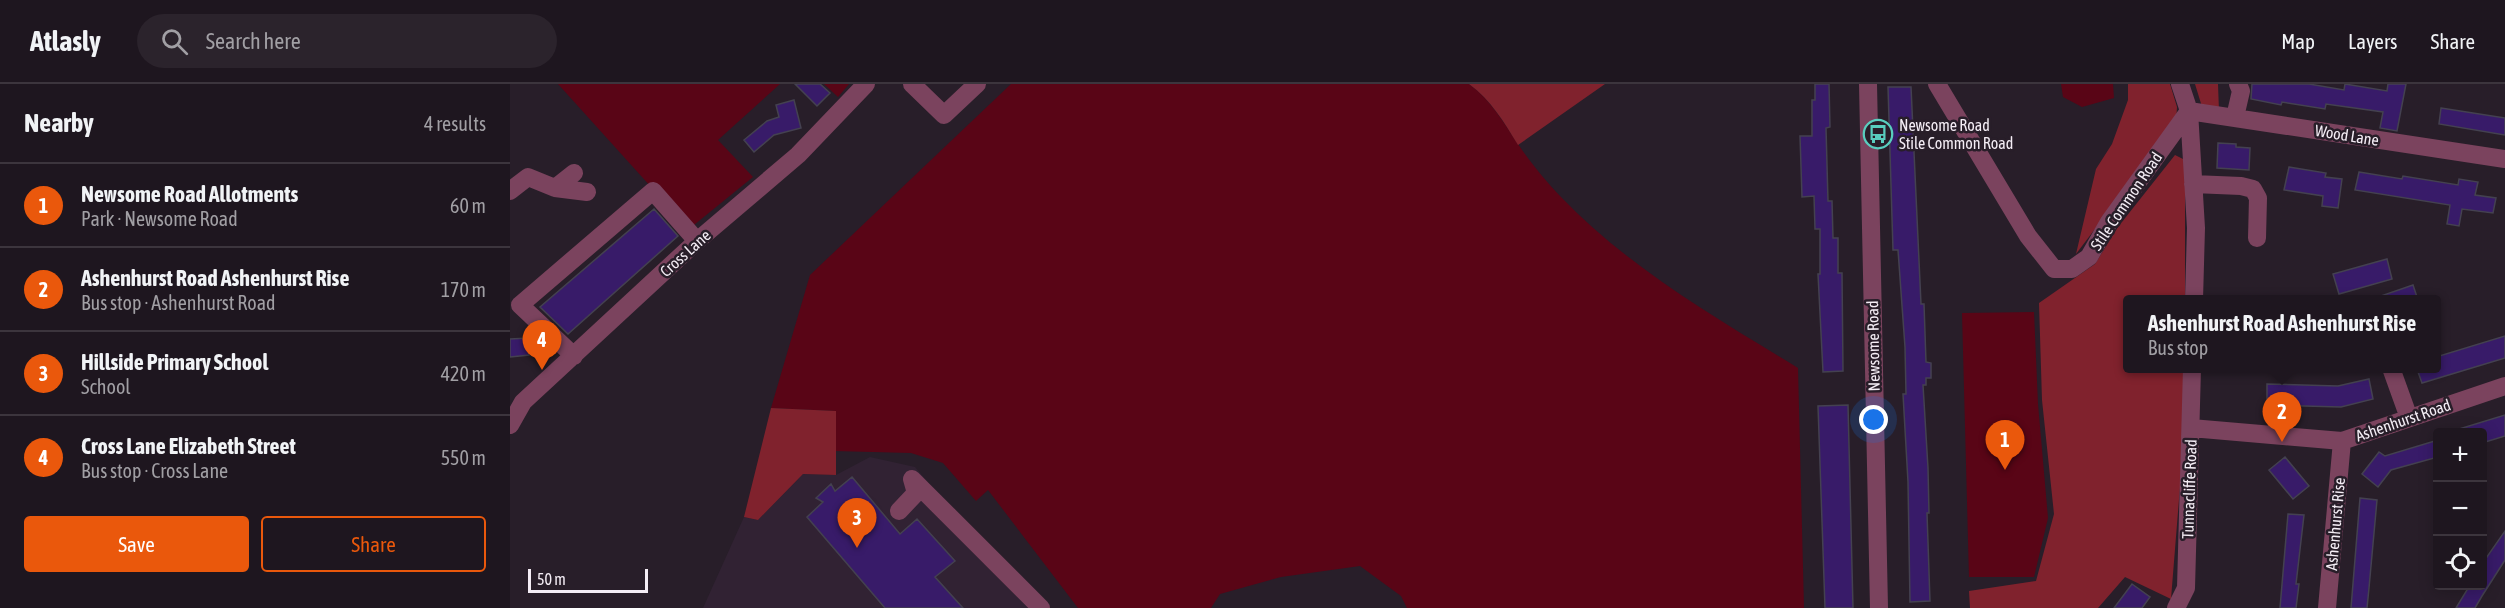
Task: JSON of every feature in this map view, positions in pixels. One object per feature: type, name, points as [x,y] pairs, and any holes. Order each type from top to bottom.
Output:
[{"type":"street","name":"Cross Lane","points":[[510,426],[517,396],[574,356],[697,241],[798,155],[866,84]]},
{"type":"street","points":[[912,84],[944,115],[976,84]]},
{"type":"street","name":"Newsome Road","points":[[1868,84],[1879,608]]},
{"type":"street","name":"Stile Common Road","points":[[1937,84],[2028,236],[2054,269],[2072,269],[2089,257],[2109,222],[2189,111]]},
{"type":"street","points":[[2180,84],[2189,111],[2196,228],[2194,295]]},
{"type":"street","points":[[2235,117],[2241,91],[2238,84]]},
{"type":"street","name":"Wood Lane","points":[[2189,111],[2505,159]]},
{"type":"street","points":[[555,188],[574,173]]},
{"type":"street","points":[[510,191],[528,177],[555,188],[587,192]]},
{"type":"street","points":[[2193,184],[2241,186],[2253,189],[2259,204],[2257,238]]},
{"type":"street","points":[[574,356],[520,305],[653,191],[697,241]]},
{"type":"street","name":"Tunnacliffe Road","points":[[2176,608],[2186,588],[2192,373]]},
{"type":"street","points":[[2392,373],[2409,418]]},
{"type":"street","name":"Ashenhurst Road","points":[[2191,428],[2343,441],[2505,386]]},
{"type":"street","name":"Ashenhurst Rise","points":[[2327,608],[2343,441]]},
{"type":"street","points":[[899,511],[916,494],[912,479],[1041,608]]},
{"type":"shaded area","points":[[558,84],[780,84],[718,140],[753,177],[689,229]]},
{"type":"shaded area","points":[[824,84],[849,84],[838,97]]},
{"type":"shaded area","points":[[1011,84],[1469,84],[1490,104],[1544,178],[1587,223],[1674,290],[1798,368],[1804,608],[1407,608],[1401,596],[1360,566],[1281,577],[1220,594],[1211,608],[1078,608],[988,490],[976,501],[943,463],[911,453],[834,451],[836,411],[771,408],[810,275]]},
{"type":"shaded area","points":[[1469,84],[1605,84],[1518,145],[1490,104]]},
{"type":"shaded area","points":[[2061,84],[2113,84],[2114,98],[2082,107],[2063,97]]},
{"type":"shaded area","points":[[2128,84],[2170,84],[2177,107],[2176,122],[2076,254],[2096,169],[2112,144],[2128,100]]},
{"type":"shaded area","points":[[2195,84],[2218,84],[2219,111],[2203,110]]},
{"type":"shaded area","points":[[2175,155],[2185,160],[2185,295],[2123,295],[2123,373],[2184,373],[2184,437],[2171,599],[2125,577],[2098,608],[1970,608],[1969,591],[2036,581],[2054,514],[2042,400],[2039,303],[2095,264],[2118,227]]},
{"type":"shaded area","points":[[2034,312],[2038,404],[2048,518],[2034,577],[1969,577],[1962,313]]},
{"type":"shaded area","points":[[771,408],[836,411],[836,475],[803,474],[758,520],[744,517]]},
{"type":"shaded area","points":[[870,457],[915,467],[1033,608],[703,608],[744,517],[758,520],[803,474],[836,475]]},
{"type":"building","points":[[795,84],[820,84],[830,93],[817,106]]},
{"type":"building","points":[[1815,84],[1829,84],[1830,127],[1826,128],[1828,201],[1832,201],[1833,238],[1838,238],[1838,273],[1842,273],[1843,371],[1823,372],[1818,274],[1820,274],[1820,229],[1815,229],[1814,196],[1802,197],[1800,136],[1812,136],[1812,100],[1815,100]]},
{"type":"building","points":[[2252,84],[2309,84],[2344,90],[2345,84],[2387,91],[2388,84],[2406,84],[2397,131],[2380,128],[2383,112],[2326,104],[2325,109],[2282,102],[2281,105],[2251,99]]},
{"type":"building","points":[[1888,87],[1911,87],[1921,304],[1924,304],[1926,362],[1931,363],[1931,378],[1926,378],[1926,385],[1923,385],[1928,468],[1930,601],[1910,602],[1908,482],[1903,394],[1906,394],[1905,347],[1898,250],[1893,250]]},
{"type":"building","points":[[794,100],[801,128],[774,135],[754,152],[744,140],[767,121],[779,117],[776,105]]},
{"type":"building","points":[[2441,108],[2505,118],[2505,135],[2439,124]]},
{"type":"building","points":[[2218,143],[2250,148],[2249,170],[2217,168]]},
{"type":"building","points":[[2289,167],[2326,173],[2325,177],[2342,179],[2338,208],[2322,206],[2323,196],[2284,190]]},
{"type":"building","points":[[2359,172],[2458,185],[2459,179],[2478,182],[2475,195],[2496,198],[2493,213],[2462,209],[2459,226],[2447,224],[2450,205],[2355,190]]},
{"type":"building","points":[[654,209],[678,236],[568,334],[540,307]]},
{"type":"building","points":[[2387,259],[2392,279],[2339,294],[2333,274]]},
{"type":"building","points":[[2413,285],[2416,295],[2384,295]]},
{"type":"building","points":[[2505,336],[2505,358],[2422,383],[2418,373],[2441,373],[2441,355]]},
{"type":"building","points":[[528,338],[529,355],[510,357],[510,339]]},
{"type":"building","points":[[2369,379],[2373,399],[2341,407],[2267,405],[2267,384],[2338,386]]},
{"type":"building","points":[[1848,405],[1853,608],[1825,608],[1818,406]]},
{"type":"building","points":[[2505,415],[2505,436],[2487,441],[2487,428],[2463,428]]},
{"type":"building","points":[[2433,442],[2433,458],[2391,470],[2378,487],[2362,474],[2379,452],[2385,456]]},
{"type":"building","points":[[2285,457],[2309,486],[2293,499],[2269,470]]},
{"type":"building","points":[[852,477],[900,534],[917,519],[955,561],[935,577],[963,608],[885,608],[807,517],[823,502],[816,498],[831,484],[835,491]]},
{"type":"building","points":[[2360,498],[2377,500],[2367,608],[2351,608]]},
{"type":"building","points":[[2288,514],[2304,515],[2296,584],[2299,584],[2296,608],[2280,608]]},
{"type":"building","points":[[2505,531],[2505,560],[2487,589],[2487,557]]},
{"type":"building","points":[[2132,584],[2150,597],[2142,608],[2114,608]]},
{"type":"building","points":[[2467,590],[2486,590],[2475,608],[2456,608]]},
{"type":"place","name":"Newsome Road Stile Common Road","points":[[1878,134]]},
{"type":"place","name":"Cross Lane Elizabeth Street","points":[[542,370]]},
{"type":"place","name":"Ashenhurst Road Ashenhurst Rise","points":[[2282,442]]},
{"type":"place","name":"Newsome Road Allotments","points":[[2005,470]]},
{"type":"place","name":"Hillside Primary School","points":[[857,548]]}]
